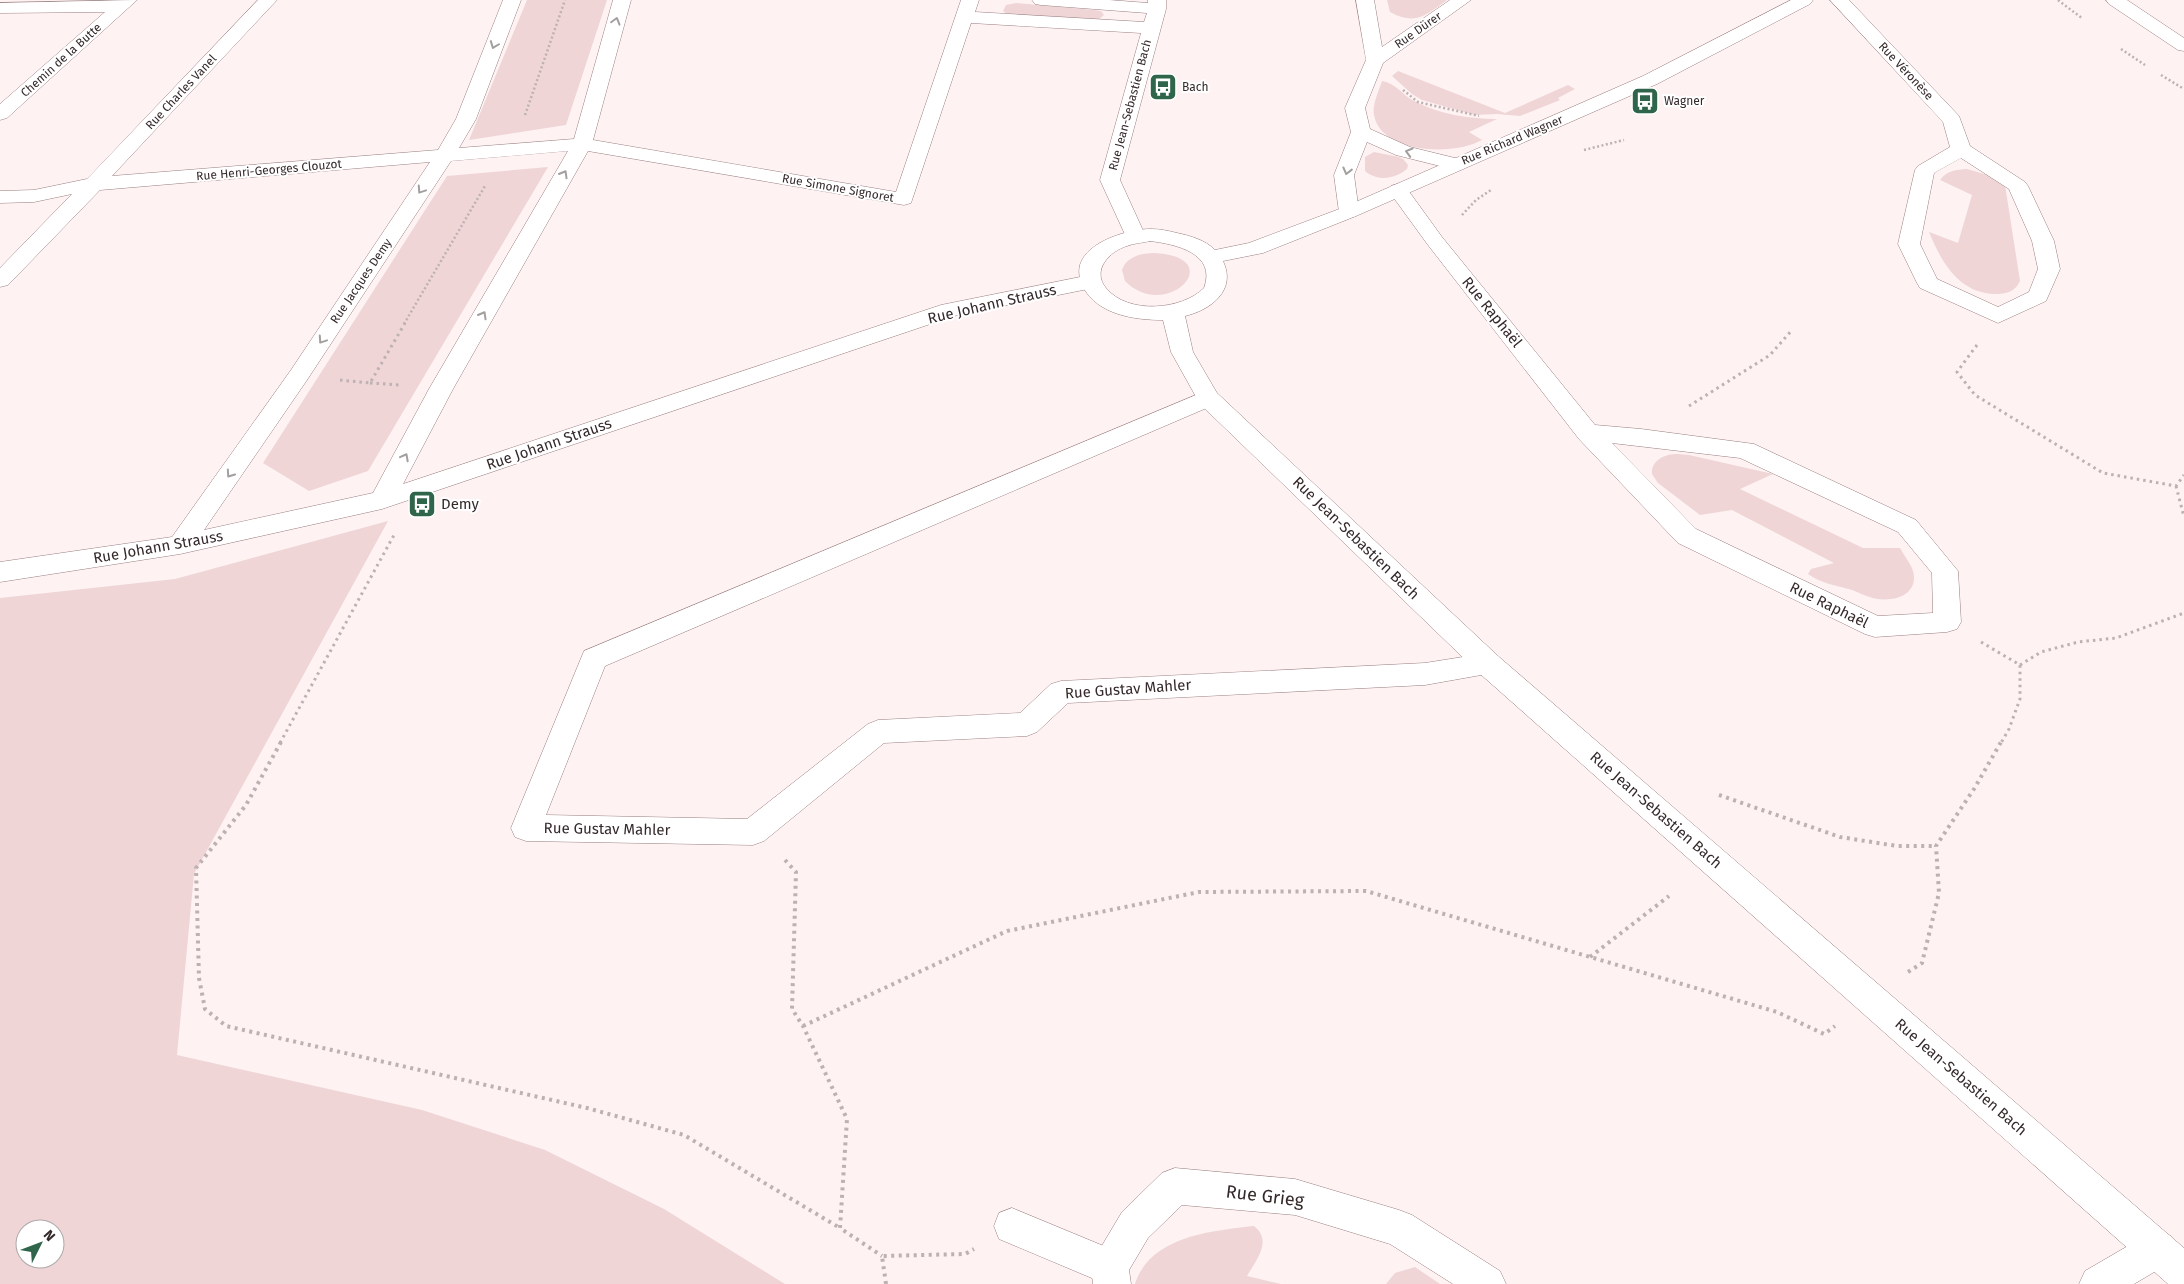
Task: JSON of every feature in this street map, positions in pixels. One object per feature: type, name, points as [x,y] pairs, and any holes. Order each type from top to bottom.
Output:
[{"type":"street","name":"Rue Charles Vanel","points":[[0,280],[94,184],[268,0]]},
{"type":"street","name":"Rue Jacques Demy","points":[[180,545],[299,375],[444,156],[466,119],[512,0]]},
{"type":"street","points":[[382,500],[441,389],[582,144],[622,0]]},
{"type":"street","points":[[1041,0],[1157,4]]},
{"type":"street","name":"Rue Dürer","points":[[1365,0],[1375,60],[1462,0]]},
{"type":"street","name":"Rue Richard Wagner","points":[[1211,257],[1255,248],[1349,212],[1650,80],[1804,0]]},
{"type":"street","name":"Rue Véronèse","points":[[1839,0],[1952,120],[1961,149]]},
{"type":"street","points":[[2115,0],[2184,46]]},
{"type":"street","name":"Chemin de la Butte","points":[[0,8],[125,3]]},
{"type":"street","name":"Chemin de la Butte","points":[[0,114],[125,3]]},
{"type":"street","name":"Rue Jean-Sebastien Bach","points":[[1135,237],[1110,180],[1157,4]]},
{"type":"street","name":"Rue Simone Signoret","points":[[582,144],[904,199],[967,8],[1150,28]]},
{"type":"street","points":[[1349,212],[1344,175],[1361,132],[1355,108],[1375,60]]},
{"type":"street","points":[[1361,132],[1403,151],[1456,164]]},
{"type":"street","name":"Rue Henri-Georges Clouzot","points":[[94,184],[582,144]]},
{"type":"street","points":[[1961,149],[2018,186],[2043,241],[2049,269],[2038,296],[1998,316],[1928,283],[1909,244],[1924,170],[1961,149]]},
{"type":"street","points":[[0,197],[34,196],[94,184]]},
{"type":"street","name":"Rue Raphaël","points":[[1398,190],[1435,241],[1588,433],[1687,536],[1875,627],[1947,622]]},
{"type":"street","points":[[1157,236],[1179,239],[1197,246],[1211,257],[1218,270],[1217,284],[1209,296],[1193,306],[1172,313],[1151,314],[1121,308],[1112,304],[1098,294],[1090,282],[1088,270],[1093,259],[1103,249],[1118,241],[1135,237],[1157,236]]},
{"type":"street","name":"Rue Johann Strauss","points":[[0,572],[180,545],[382,500],[949,310],[1090,282]]},
{"type":"street","name":"Rue Jean-Sebastien Bach","points":[[1172,313],[1182,352],[1208,398],[1488,664],[2171,1261]]},
{"type":"street","name":"Rue Gustav Mahler","points":[[1208,398],[594,659],[526,828],[753,832],[878,732],[1027,724],[1060,692],[1425,674],[1488,664]]},
{"type":"street","points":[[1588,433],[1641,437],[1746,450],[1907,526],[1945,571],[1947,622]]},
{"type":"street","name":"Rue Grieg","points":[[1111,1276],[1135,1226],[1175,1186],[1295,1197],[1399,1228],[1487,1284]]},
{"type":"street","points":[[1012,1226],[1111,1276]]},
{"type":"street","points":[[2098,1284],[2171,1261]]},
{"type":"path","points":[[299,375],[370,383],[522,124],[565,0]]},
{"type":"path","points":[[1582,150],[1624,140]]},
{"type":"path","points":[[1435,241],[1476,200],[1492,190]]},
{"type":"path","points":[[1641,437],[1770,355],[1792,330]]},
{"type":"path","points":[[1979,342],[1957,372],[1975,396],[2103,473],[2176,486]]},
{"type":"path","points":[[2184,474],[2176,486],[2184,517]]},
{"type":"path","points":[[409,491],[394,535],[251,797],[196,868],[199,978],[205,1009],[226,1026],[568,1104],[684,1135],[840,1228],[882,1256],[965,1254],[1012,1226]]},
{"type":"path","points":[[2020,665],[2041,652],[2078,642],[2116,638],[2184,613]]},
{"type":"path","points":[[1947,622],[2020,665]]},
{"type":"path","points":[[1906,974],[1922,963],[1940,894],[1936,846],[1974,789],[2009,729],[2020,699],[2020,665]]},
{"type":"path","points":[[1719,795],[1840,837],[1897,846],[1936,846]]},
{"type":"path","points":[[753,832],[796,872],[792,1009],[803,1026],[847,1119],[840,1228]]},
{"type":"path","points":[[803,1026],[1007,931],[1199,892],[1366,891],[1777,1012],[1824,1034],[1837,1025]]},
{"type":"path","points":[[1589,957],[1669,896]]},
{"type":"path","points":[[882,1256],[886,1284]]},
{"type":"shaded area","points":[[527,0],[607,0],[566,125],[469,140]]},
{"type":"shaded area","points":[[1387,0],[1447,0],[1427,14],[1420,17],[1407,18],[1390,12]]},
{"type":"shaded area","points":[[1016,3],[1094,10],[1101,11],[1104,15],[1097,21],[1007,14],[1003,11],[1006,5]]},
{"type":"shaded area","points":[[1398,71],[1505,113],[1568,85],[1575,89],[1558,98],[1560,100],[1520,116],[1475,115],[1422,100],[1412,94],[1392,76]]},
{"type":"shaded area","points":[[1382,81],[1391,84],[1423,106],[1465,117],[1497,119],[1469,132],[1482,140],[1470,145],[1437,149],[1420,148],[1404,144],[1390,138],[1380,128],[1374,115],[1375,102]]},
{"type":"shaded area","points":[[1374,152],[1403,159],[1408,165],[1407,169],[1392,177],[1375,177],[1365,171],[1365,157]]},
{"type":"shaded area","points":[[548,167],[368,471],[309,491],[263,463],[447,176]]},
{"type":"shaded area","points":[[1967,169],[1994,177],[2005,185],[2020,281],[2016,288],[2006,293],[1982,292],[1961,282],[1945,264],[1929,232],[1958,243],[1972,195],[1940,180],[1949,172]]},
{"type":"shaded area","points":[[1154,253],[1177,257],[1188,265],[1189,275],[1184,284],[1172,292],[1158,295],[1141,292],[1125,281],[1122,270],[1130,259],[1139,255]]},
{"type":"shaded area","points":[[1677,454],[1773,474],[1740,489],[1863,548],[1900,548],[1912,568],[1914,576],[1910,589],[1900,597],[1886,600],[1868,597],[1824,582],[1808,574],[1811,569],[1834,563],[1732,510],[1700,515],[1658,483],[1652,474],[1652,469],[1656,462],[1668,455]]},
{"type":"shaded area","points":[[388,521],[194,874],[177,1055],[422,1110],[545,1150],[664,1209],[785,1284],[0,1284],[0,598],[175,579]]},
{"type":"shaded area","points":[[1254,1226],[1260,1232],[1263,1244],[1247,1276],[1281,1284],[1135,1284],[1143,1268],[1154,1255],[1168,1246],[1201,1234]]},
{"type":"shaded area","points":[[1415,1267],[1440,1284],[1386,1284],[1395,1273]]},
{"type":"place","name":"Bach","points":[[1163,87]]},
{"type":"place","name":"Wagner","points":[[1645,101]]},
{"type":"place","name":"Demy","points":[[422,504]]}]
